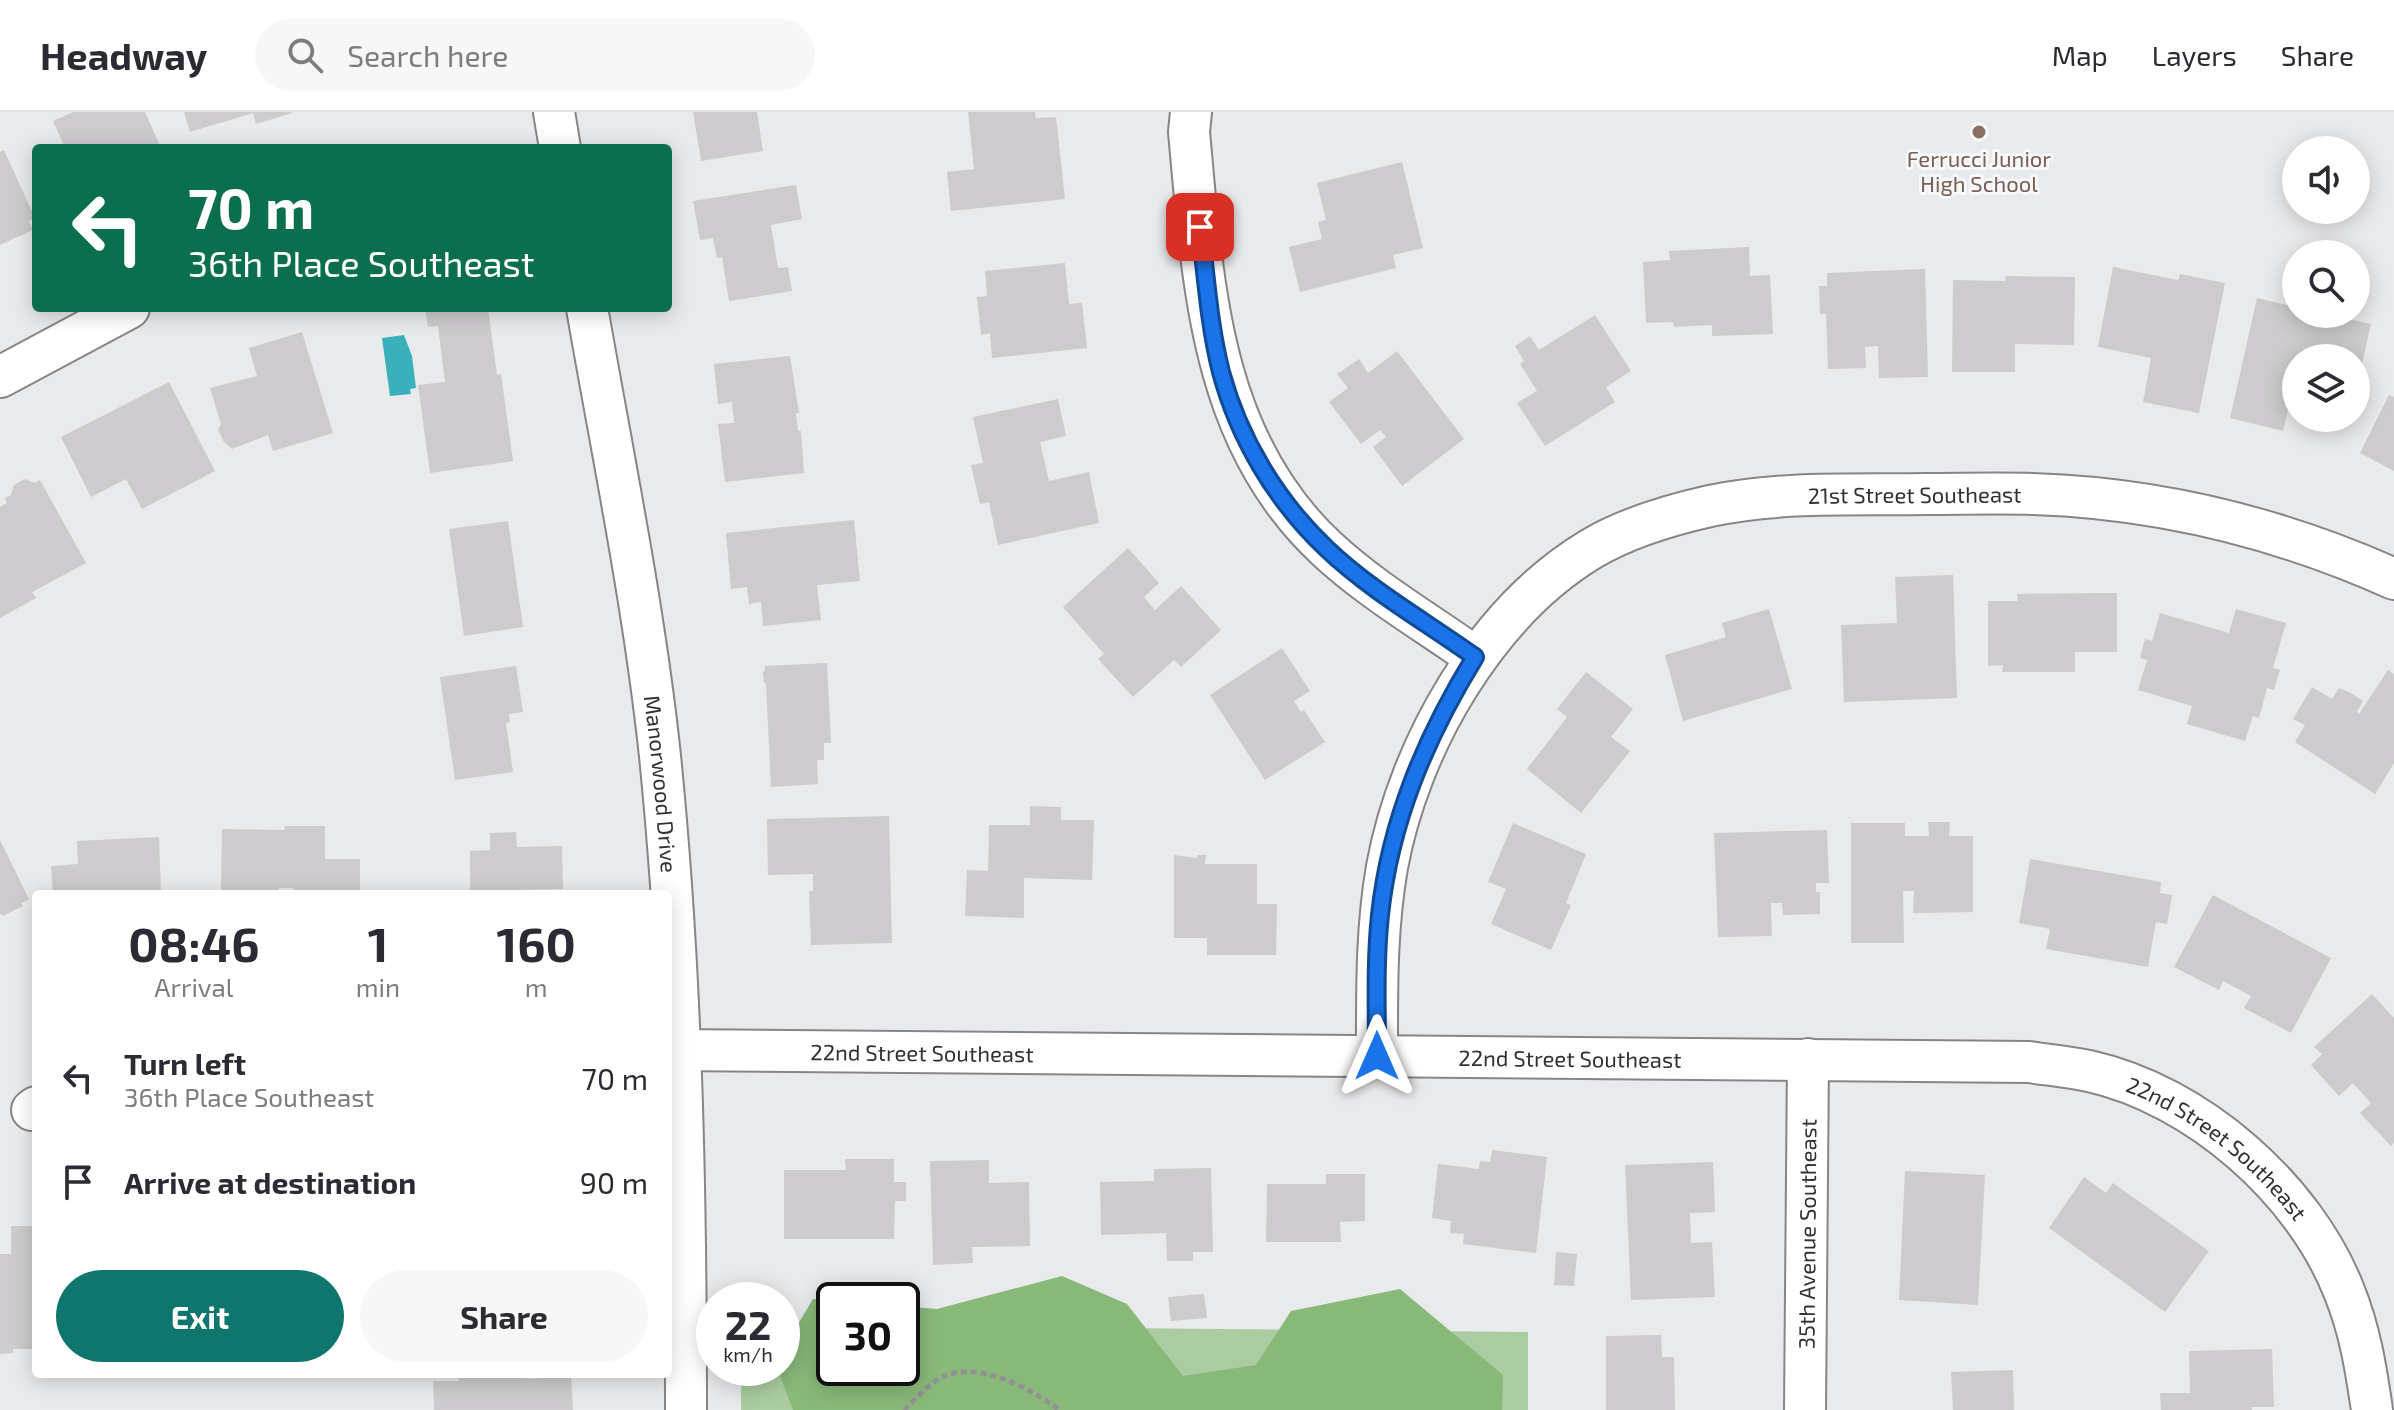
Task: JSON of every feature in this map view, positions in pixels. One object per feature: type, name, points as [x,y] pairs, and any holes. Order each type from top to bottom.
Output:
[{"type":"street","points":[[554,112],[559,144]]},
{"type":"street","points":[[1191,112],[1191,156],[1221,372],[1254,454],[1281,498],[1327,549],[1475,657]]},
{"type":"street","points":[[0,377],[122,312]]},
{"type":"street","name":"Manorwood Drive","points":[[588,312],[635,577],[659,754],[672,890]]},
{"type":"street","name":"21st Street Southeast","points":[[1377,1056],[1377,951],[1387,864],[1401,809],[1422,757],[1445,706],[1475,657],[1556,573],[1592,548],[1668,517],[1708,506],[1776,497],[2032,494],[2099,498],[2166,507],[2232,521],[2296,540],[2394,579]]},
{"type":"street","name":"Manorwood Drive","points":[[672,895],[686,1410]]},
{"type":"street","name":"22nd Street Southeast","points":[[675,1050],[2029,1062],[2091,1072],[2121,1081],[2178,1106],[2231,1141],[2277,1184],[2315,1234],[2344,1290],[2364,1350],[2372,1410]]},
{"type":"street","name":"35th Avenue Southeast","points":[[1805,1410],[1808,1059]]},
{"type":"path","points":[[904,1410],[941,1377],[966,1371],[996,1377],[1045,1399],[1059,1410]]},
{"type":"green space","points":[[1062,1276],[1127,1304],[1183,1376],[1256,1365],[1291,1311],[1400,1289],[1503,1375],[1502,1410],[793,1410],[784,1386],[800,1386],[800,1321],[813,1299],[816,1299],[816,1386],[920,1386],[920,1308],[937,1309]]},
{"type":"green space","points":[[800,1325],[816,1326],[816,1386],[920,1386],[920,1326],[1528,1332],[1528,1410],[741,1410],[741,1386],[800,1386]]},
{"type":"water","points":[[404,335],[412,356],[416,388],[410,389],[411,394],[390,396],[382,338]]},
{"type":"building","points":[[73,112],[145,112],[159,144],[63,144],[53,121]]},
{"type":"building","points":[[184,112],[252,112],[253,113],[190,132]]},
{"type":"building","points":[[253,112],[292,112],[292,113],[256,124]]},
{"type":"building","points":[[693,112],[757,112],[763,151],[701,161]]},
{"type":"building","points":[[968,112],[1035,112],[1036,118],[1056,117],[1065,199],[951,211],[947,172],[974,169]]},
{"type":"building","points":[[4,150],[32,211],[32,220],[29,221],[32,230],[0,245],[0,152]]},
{"type":"building","points":[[1402,162],[1423,248],[1393,255],[1396,268],[1300,292],[1289,247],[1322,239],[1318,222],[1326,220],[1317,183]]},
{"type":"building","points":[[796,185],[802,219],[771,225],[778,268],[788,267],[792,291],[729,301],[722,257],[717,258],[713,238],[700,240],[693,201]]},
{"type":"building","points":[[1749,247],[1750,276],[1770,275],[1773,334],[1712,336],[1712,325],[1674,327],[1673,322],[1646,323],[1643,262],[1670,260],[1669,251]]},
{"type":"building","points":[[1065,263],[1069,304],[1082,303],[1087,348],[992,358],[990,333],[981,335],[977,297],[987,296],[985,271]]},
{"type":"building","points":[[2113,267],[2178,280],[2180,274],[2225,283],[2199,413],[2143,402],[2151,358],[2098,347]]},
{"type":"building","points":[[1925,269],[1928,377],[1879,378],[1878,346],[1865,347],[1866,368],[1828,369],[1826,314],[1820,314],[1819,286],[1827,286],[1827,273]]},
{"type":"building","points":[[2006,276],[2075,277],[2074,345],[2015,344],[2015,372],[1952,372],[1953,280],[2005,281]]},
{"type":"building","points":[[2257,298],[2282,304],[2282,328],[2370,328],[2371,324],[2366,344],[2282,344],[2282,431],[2230,418]]},
{"type":"building","points":[[426,312],[489,312],[513,461],[430,473],[418,385],[445,382],[438,326],[428,327]]},
{"type":"building","points":[[1595,315],[1631,371],[1606,387],[1615,402],[1545,446],[1517,403],[1537,391],[1520,364],[1524,361],[1515,346],[1530,336],[1539,350]]},
{"type":"building","points":[[302,332],[333,433],[273,451],[268,435],[232,449],[218,430],[221,424],[210,388],[257,376],[249,348]]},
{"type":"building","points":[[1397,351],[1464,439],[1402,486],[1373,447],[1386,437],[1380,430],[1361,444],[1329,402],[1348,388],[1337,374],[1359,359],[1368,373]]},
{"type":"building","points":[[790,356],[804,473],[725,482],[718,424],[734,423],[732,402],[718,404],[714,364]]},
{"type":"building","points":[[169,382],[215,471],[142,509],[126,479],[91,497],[61,437]]},
{"type":"building","points":[[2389,395],[2394,397],[2394,471],[2360,453]]},
{"type":"building","points":[[1058,399],[1066,436],[1040,442],[1049,481],[1089,472],[1099,523],[998,545],[989,502],[980,504],[971,465],[983,463],[973,417]]},
{"type":"building","points":[[25,479],[35,483],[40,480],[86,563],[32,592],[36,598],[0,618],[0,507],[7,503],[5,498],[11,495],[14,485]]},
{"type":"building","points":[[854,520],[860,581],[817,585],[821,620],[763,626],[761,602],[749,604],[747,587],[731,589],[726,533]]},
{"type":"building","points":[[508,521],[523,627],[464,636],[449,529]]},
{"type":"building","points":[[1128,548],[1159,583],[1144,597],[1155,610],[1181,586],[1221,630],[1181,667],[1174,660],[1133,697],[1098,659],[1104,654],[1063,607]]},
{"type":"building","points":[[1953,575],[1957,698],[1844,702],[1841,625],[1897,623],[1895,577]]},
{"type":"building","points":[[2117,593],[2117,652],[2075,652],[2075,672],[2002,672],[2003,665],[1988,666],[1988,601],[2018,601],[2017,594]]},
{"type":"building","points":[[1769,609],[1792,689],[1683,721],[1665,655],[1726,637],[1722,623]]},
{"type":"building","points":[[2236,609],[2286,623],[2273,668],[2280,670],[2274,690],[2267,688],[2259,718],[2253,716],[2245,741],[2187,724],[2192,706],[2138,690],[2147,660],[2140,658],[2145,639],[2152,641],[2160,613],[2229,633]]},
{"type":"building","points":[[1282,648],[1310,691],[1294,701],[1301,712],[1304,710],[1325,742],[1265,780],[1210,695]]},
{"type":"building","points":[[827,663],[831,743],[824,743],[824,760],[817,760],[818,784],[771,787],[765,666]]},
{"type":"building","points":[[516,666],[523,712],[509,714],[510,722],[506,723],[513,772],[455,780],[440,677]]},
{"type":"building","points":[[2388,670],[2394,674],[2394,763],[2375,794],[2295,742],[2305,725],[2293,719],[2312,687],[2332,699],[2339,688],[2351,693],[2363,701],[2357,712],[2359,714]]},
{"type":"building","points":[[1586,672],[1633,709],[1611,737],[1630,751],[1581,813],[1527,769],[1567,717],[1557,709]]},
{"type":"building","points":[[1030,806],[1061,807],[1061,820],[1094,820],[1092,880],[1024,878],[1024,918],[965,916],[967,870],[988,871],[989,825],[1030,825]]},
{"type":"building","points":[[889,816],[892,943],[811,945],[809,891],[813,891],[813,874],[768,875],[767,819]]},
{"type":"building","points":[[1928,822],[1950,822],[1949,836],[1973,836],[1973,912],[1913,913],[1914,891],[1903,891],[1904,943],[1851,943],[1851,823],[1905,823],[1905,836],[1929,836]]},
{"type":"building","points":[[1513,823],[1586,854],[1566,903],[1571,905],[1551,950],[1491,924],[1506,889],[1488,882]]},
{"type":"building","points":[[285,826],[325,826],[325,859],[360,859],[360,890],[221,890],[222,829],[284,830]]},
{"type":"building","points":[[1827,830],[1829,883],[1816,883],[1816,892],[1820,892],[1820,914],[1783,915],[1782,903],[1771,903],[1772,936],[1718,937],[1714,833]]},
{"type":"building","points":[[516,832],[517,847],[562,846],[563,889],[470,890],[470,851],[490,850],[490,833]]},
{"type":"building","points":[[159,837],[161,890],[53,890],[51,866],[78,864],[77,841]]},
{"type":"building","points":[[0,840],[29,899],[21,903],[23,906],[3,916],[0,914]]},
{"type":"building","points":[[1174,855],[1197,858],[1197,855],[1206,855],[1205,864],[1257,864],[1257,904],[1277,904],[1276,955],[1207,955],[1207,938],[1174,938]]},
{"type":"building","points":[[2030,859],[2161,882],[2160,893],[2172,895],[2167,924],[2156,922],[2148,967],[2046,949],[2050,929],[2019,923]]},
{"type":"building","points":[[2213,895],[2331,958],[2291,1033],[2244,1008],[2251,996],[2223,981],[2219,990],[2174,967]]},
{"type":"building","points":[[2372,994],[2394,1018],[2394,1143],[2391,1146],[2360,1113],[2371,1103],[2353,1083],[2339,1096],[2311,1065],[2322,1054],[2314,1047]]},
{"type":"building","points":[[1492,1150],[1547,1157],[1536,1253],[1463,1244],[1464,1234],[1450,1233],[1451,1221],[1432,1218],[1438,1164],[1479,1169],[1480,1161],[1490,1162]]},
{"type":"building","points":[[845,1159],[894,1159],[894,1182],[906,1182],[906,1201],[895,1201],[894,1239],[784,1239],[784,1170],[846,1170]]},
{"type":"building","points":[[989,1160],[989,1183],[1029,1182],[1030,1246],[972,1247],[973,1263],[933,1265],[930,1161]]},
{"type":"building","points":[[1713,1162],[1715,1212],[1690,1213],[1691,1243],[1712,1242],[1715,1297],[1631,1300],[1625,1165]]},
{"type":"building","points":[[1211,1168],[1213,1252],[1193,1252],[1193,1261],[1167,1261],[1166,1233],[1101,1235],[1100,1182],[1154,1181],[1154,1169]]},
{"type":"building","points":[[1905,1171],[1985,1175],[1978,1305],[1899,1300]]},
{"type":"building","points":[[1326,1174],[1365,1174],[1365,1221],[1340,1222],[1341,1242],[1266,1242],[1267,1184],[1326,1184]]},
{"type":"building","points":[[2084,1177],[2106,1193],[2113,1183],[2209,1251],[2165,1312],[2049,1228]]},
{"type":"building","points":[[11,1226],[32,1226],[32,1349],[13,1349],[13,1353],[0,1354],[0,1254],[11,1254]]},
{"type":"building","points":[[1556,1252],[1577,1254],[1574,1286],[1554,1285]]},
{"type":"building","points":[[1204,1294],[1207,1318],[1171,1321],[1168,1297]]},
{"type":"building","points":[[1661,1335],[1662,1357],[1674,1357],[1675,1410],[1606,1410],[1606,1336]]},
{"type":"building","points":[[2272,1349],[2274,1407],[2252,1407],[2252,1410],[2161,1410],[2160,1393],[2190,1393],[2189,1351]]},
{"type":"building","points":[[2013,1370],[2014,1410],[1953,1410],[1951,1372]]},
{"type":"building","points":[[459,1378],[571,1378],[573,1410],[434,1410],[433,1381],[459,1381]]},
{"type":"place","name":"Ferrucci Junior High School","points":[[1979,132]]},
{"type":"route","points":[[1200,227],[1221,372],[1254,454],[1281,498],[1327,549],[1475,657],[1445,706],[1422,757],[1401,809],[1387,864],[1377,951],[1377,1056]]}]
